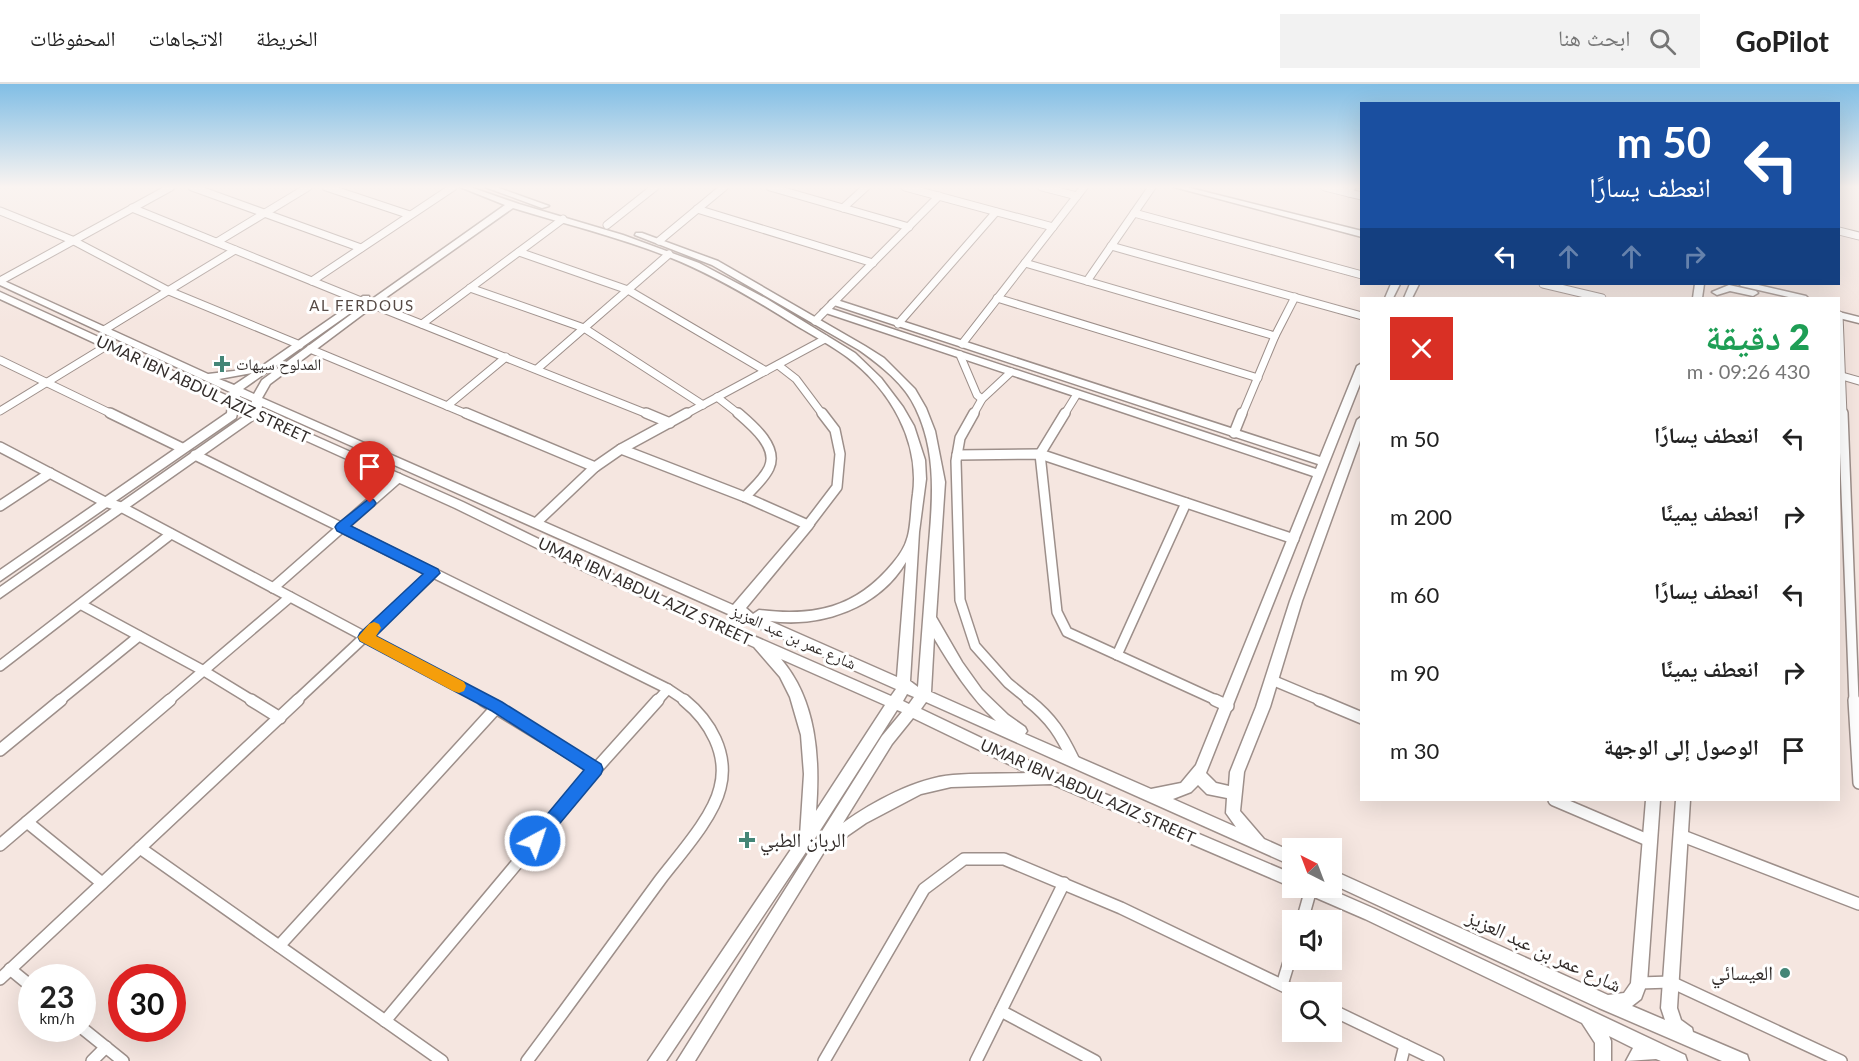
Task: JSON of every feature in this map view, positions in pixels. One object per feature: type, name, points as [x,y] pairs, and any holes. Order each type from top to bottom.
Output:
[{"type":"street","points":[[54,233],[169,291],[300,345]]},
{"type":"street","points":[[0,281],[86,233]]},
{"type":"street","points":[[193,233],[669,423]]},
{"type":"street","points":[[217,242],[233,233]]},
{"type":"street","points":[[319,233],[361,248]]},
{"type":"street","points":[[312,281],[384,233]]},
{"type":"street","points":[[0,576],[232,415],[236,389],[466,233]]},
{"type":"street","points":[[422,324],[545,233]]},
{"type":"street","points":[[604,233],[669,254],[734,285],[851,355],[868,369],[900,407],[918,456],[920,478],[903,681],[905,686],[807,838],[656,1061]]},
{"type":"street","points":[[632,233],[715,263],[880,360],[911,391],[927,424],[939,482],[924,694],[887,740],[685,1061]]},
{"type":"street","points":[[659,241],[669,233]]},
{"type":"street","points":[[774,233],[873,263]]},
{"type":"street","points":[[815,321],[903,233]]},
{"type":"street","points":[[898,324],[978,233]]},
{"type":"street","points":[[961,350],[997,298],[1049,233]]},
{"type":"street","points":[[1087,281],[1120,233]]},
{"type":"street","points":[[1206,233],[1360,274]]},
{"type":"street","points":[[1111,246],[1360,315]]},
{"type":"street","points":[[104,330],[235,249]]},
{"type":"street","points":[[519,252],[628,290],[766,371]]},
{"type":"street","points":[[537,369],[669,254]]},
{"type":"street","points":[[1025,263],[1275,336]]},
{"type":"street","name":"شارع عمر بن عبد العزيز","points":[[0,281],[204,376],[1282,854]]},
{"type":"street","points":[[1547,285],[1598,297]]},
{"type":"street","points":[[1717,291],[1741,286],[1798,297]]},
{"type":"street","points":[[1741,286],[1772,297]]},
{"type":"street","points":[[470,288],[584,328],[703,405]]},
{"type":"street","name":"UMAR IBN ABDUL AZIZ STREET","points":[[1,297],[529,538],[592,570],[912,711],[1056,779],[1282,876]]},
{"type":"street","points":[[1234,433],[1275,336],[1295,297]]},
{"type":"street","points":[[997,298],[1258,378]]},
{"type":"street","points":[[0,593],[256,412],[257,398],[266,382],[366,302]]},
{"type":"street","points":[[830,306],[898,324],[1011,372],[1077,394],[1322,468]]},
{"type":"street","points":[[830,306],[961,350],[1234,433],[1322,468]]},
{"type":"street","points":[[1840,308],[1859,313]]},
{"type":"street","points":[[1840,315],[1859,320]]},
{"type":"street","points":[[1840,335],[1843,523],[1859,783]]},
{"type":"street","points":[[537,522],[595,466],[621,449],[825,339]]},
{"type":"street","points":[[0,411],[108,345]]},
{"type":"street","points":[[310,349],[595,466]]},
{"type":"street","points":[[961,350],[977,395],[982,399]]},
{"type":"street","points":[[447,406],[506,357]]},
{"type":"street","points":[[204,376],[252,370],[281,358]]},
{"type":"street","points":[[0,360],[182,448]]},
{"type":"street","points":[[778,365],[796,379],[835,430],[840,454],[837,487],[736,611],[776,619],[812,617],[851,606],[880,586],[899,566],[914,536]]},
{"type":"street","points":[[1151,795],[1181,792],[1198,776],[1228,706],[1360,371]]},
{"type":"street","points":[[1011,372],[982,399],[960,438],[957,455],[960,600],[975,646],[1008,683],[1048,717],[1063,737],[1074,761]]},
{"type":"street","points":[[1842,376],[1859,381]]},
{"type":"street","points":[[1077,394],[1040,454],[1057,612],[1067,632],[1228,706]]},
{"type":"street","points":[[717,397],[759,432],[771,456],[771,466],[745,497]]},
{"type":"street","points":[[1261,844],[1233,813],[1233,793],[1237,772],[1272,680],[1296,601],[1357,447],[1360,431]]},
{"type":"street","points":[[0,447],[105,502],[121,507],[497,707],[596,769]]},
{"type":"street","points":[[621,449],[745,497],[808,525]]},
{"type":"street","points":[[957,455],[1040,454],[1294,539]]},
{"type":"street","points":[[195,455],[668,689],[690,701],[710,724],[721,756],[721,788],[696,833],[527,1061]]},
{"type":"street","points":[[0,506],[50,473]]},
{"type":"street","points":[[273,588],[398,478]]},
{"type":"street","points":[[1117,655],[1186,503]]},
{"type":"street","points":[[0,666],[82,605],[171,534]]},
{"type":"street","points":[[0,979],[434,573]]},
{"type":"street","points":[[0,845],[290,597]]},
{"type":"street","points":[[82,605],[204,671],[280,718]]},
{"type":"street","points":[[1848,607],[1859,611]]},
{"type":"street","points":[[929,617],[962,676],[984,702],[1010,724],[1051,751]]},
{"type":"street","points":[[0,750],[139,636]]},
{"type":"street","points":[[757,643],[787,676],[808,725],[812,788],[807,838]]},
{"type":"street","points":[[1272,680],[1360,717]]},
{"type":"street","points":[[385,1021],[596,769],[668,689]]},
{"type":"street","points":[[279,946],[497,707]]},
{"type":"street","points":[[1198,776],[1212,789],[1233,793]]},
{"type":"street","points":[[817,850],[861,818],[919,788],[951,781],[1056,779]]},
{"type":"street","points":[[1556,801],[1650,841]]},
{"type":"street","points":[[1605,1002],[1619,1003],[1630,1000],[1639,983],[1653,801]]},
{"type":"street","points":[[1683,801],[1671,982],[1671,1016],[1681,1031],[1694,1041]]},
{"type":"street","points":[[27,822],[102,883]]},
{"type":"street","points":[[1680,835],[1859,904]]},
{"type":"street","points":[[140,848],[442,1061]]},
{"type":"street","points":[[824,1061],[924,889],[964,859],[1004,859],[1121,908],[1282,985]]},
{"type":"street","name":"شارع عمر بن عبد العزيز","points":[[1342,882],[1605,1002],[1741,1061]]},
{"type":"street","points":[[976,1061],[1064,883]]},
{"type":"street","points":[[1334,898],[1679,1061]]},
{"type":"street","points":[[10,969],[18,976]]},
{"type":"street","points":[[1639,983],[1671,982],[1841,1061]]},
{"type":"street","points":[[1001,1011],[1095,1061]]},
{"type":"street","points":[[1342,1015],[1438,1061]]},
{"type":"street","points":[[1582,1017],[1593,1025],[1603,1041],[1603,1061]]},
{"type":"street","points":[[96,1039],[123,1061]]},
{"type":"street","points":[[1801,1042],[1827,1061]]},
{"type":"street","points":[[1401,1061],[1404,1045]]},
{"type":"street","points":[[93,1061],[106,1047]]},
{"type":"street","points":[[1634,1061],[1638,1053],[1658,1052]]},
{"type":"slow traffic","points":[[374,628],[365,637],[459,686]]},
{"type":"place","name":"المدلوح سيهات","points":[[222,364]]},
{"type":"place","name":"الربان الطبي","points":[[747,840]]},
{"type":"place","name":"العيسائي","points":[[1785,973]]},
{"type":"district","name":"AL FERDOUS","points":[[362,306]]},
{"type":"route","points":[[370,503],[342,527],[434,573],[365,637],[497,707],[596,769],[535,841]]}]
